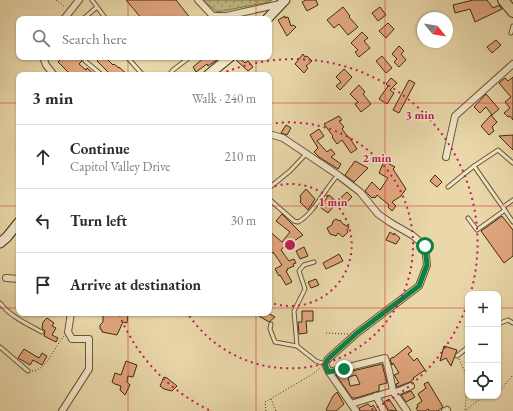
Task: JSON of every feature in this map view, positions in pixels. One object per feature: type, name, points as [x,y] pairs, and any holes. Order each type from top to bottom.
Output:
[{"type":"main road","points":[[503,0],[513,12]]},
{"type":"street","points":[[66,16],[79,0]]},
{"type":"street","points":[[198,0],[211,16]]},
{"type":"street","points":[[226,16],[283,1]]},
{"type":"street","points":[[270,16],[283,1]]},
{"type":"street","points":[[44,60],[52,72]]},
{"type":"street","points":[[212,72],[226,60]]},
{"type":"street","points":[[446,157],[455,116],[513,64]]},
{"type":"street","points":[[272,135],[283,138],[338,175],[360,192],[378,214],[390,223],[412,235],[425,246],[427,265],[419,286],[357,333],[328,359],[325,364],[328,372],[356,411]]},
{"type":"street","points":[[0,243],[16,226]]},
{"type":"street","points":[[6,278],[16,279]]},
{"type":"street","points":[[62,411],[89,369],[89,339],[72,339],[68,332],[71,316]]},
{"type":"street","points":[[328,372],[385,358],[394,392],[407,411]]},
{"type":"street","points":[[350,404],[411,386]]},
{"type":"street","points":[[376,396],[384,411]]},
{"type":"lane","points":[[92,0],[104,16]]},
{"type":"lane","points":[[86,16],[97,7]]},
{"type":"lane","points":[[511,33],[513,26]]},
{"type":"lane","points":[[85,60],[98,72]]},
{"type":"lane","points":[[130,60],[140,72]]},
{"type":"lane","points":[[171,72],[186,60]]},
{"type":"lane","points":[[448,187],[474,166],[498,150],[513,163]]},
{"type":"lane","points":[[272,186],[290,171],[306,154]]},
{"type":"lane","points":[[474,166],[513,222]]},
{"type":"lane","points":[[272,202],[294,221],[298,222],[314,207],[338,175]]},
{"type":"lane","points":[[468,218],[477,230],[513,200]]},
{"type":"lane","points":[[297,346],[294,311],[305,289],[299,271],[304,265],[314,262]]},
{"type":"lane","points":[[0,303],[12,315],[42,332]]},
{"type":"lane","points":[[501,323],[508,320],[513,322]]},
{"type":"lane","points":[[271,324],[270,329],[275,342],[297,346],[316,361],[325,364]]},
{"type":"lane","points":[[0,347],[28,371]]},
{"type":"lane","points":[[457,357],[465,350]]},
{"type":"path","points":[[56,0],[70,11]]},
{"type":"path","points":[[28,371],[35,371],[45,365],[59,342],[68,332]]},
{"type":"path","points":[[326,333],[357,333]]},
{"type":"path","points":[[457,357],[466,372],[465,411]]},
{"type":"path","points":[[266,411],[264,402],[313,374],[325,364]]},
{"type":"path","points":[[501,389],[513,375]]},
{"type":"path","points":[[271,398],[276,411]]},
{"type":"path","points":[[465,411],[480,399]]},
{"type":"shaded area","points":[[203,0],[272,0],[269,2],[217,12]]},
{"type":"building","points":[[126,0],[176,0],[189,16],[139,16]]},
{"type":"building","points":[[306,0],[316,0],[318,5],[307,11],[302,2]]},
{"type":"building","points":[[473,0],[487,0],[493,8],[499,5],[502,9],[475,22],[470,9],[455,13],[453,5]]},
{"type":"building","points":[[343,7],[358,27],[348,35],[339,24],[334,28],[327,20]]},
{"type":"building","points":[[380,7],[386,15],[378,21],[372,13]]},
{"type":"building","points":[[285,16],[285,18],[288,17],[291,26],[293,25],[296,27],[287,36],[278,20]]},
{"type":"building","points":[[388,23],[394,29],[386,38],[379,31]]},
{"type":"building","points":[[362,32],[368,38],[364,41],[370,48],[359,57],[355,52],[358,50],[351,43]]},
{"type":"building","points":[[496,40],[501,45],[492,53],[487,47]]},
{"type":"building","points":[[399,46],[404,51],[401,54],[406,60],[399,67],[394,62],[397,59],[392,54]]},
{"type":"building","points":[[303,54],[312,61],[306,66],[308,68],[304,73],[295,64]]},
{"type":"building","points":[[382,56],[392,68],[386,73],[376,61]]},
{"type":"building","points":[[60,60],[81,60],[82,61],[79,64],[86,70],[87,68],[92,72],[68,72],[58,62]]},
{"type":"building","points":[[108,60],[125,72],[108,72],[97,61]]},
{"type":"building","points":[[201,60],[217,60],[208,66],[207,64],[196,72],[193,67]]},
{"type":"building","points":[[236,60],[242,60],[245,63],[248,61],[253,67],[248,71]]},
{"type":"building","points":[[344,69],[352,77],[340,90],[336,86],[341,82],[336,77]]},
{"type":"building","points":[[513,77],[513,120],[510,116],[508,117],[504,113],[510,108],[505,102],[511,97],[499,83],[505,78],[508,81]]},
{"type":"building","points":[[391,78],[397,83],[390,90],[394,93],[387,104],[379,99],[388,86],[386,84]]},
{"type":"building","points":[[409,80],[415,83],[399,113],[393,110]]},
{"type":"building","points":[[359,85],[365,92],[363,94],[371,104],[361,112],[355,104],[358,102],[350,94]]},
{"type":"building","points":[[486,94],[499,109],[492,115],[486,107],[480,113],[474,107]]},
{"type":"building","points":[[491,115],[497,122],[492,127],[494,131],[489,135],[481,126]]},
{"type":"building","points":[[339,116],[342,120],[339,121],[344,127],[342,129],[357,149],[351,153],[342,140],[337,144],[324,124]]},
{"type":"building","points":[[286,125],[291,128],[287,135],[281,133]]},
{"type":"building","points":[[319,129],[324,136],[317,141],[327,152],[331,149],[335,154],[331,157],[341,164],[338,169],[314,152],[318,148],[310,135]]},
{"type":"building","points":[[513,135],[513,150],[499,136]]},
{"type":"building","points":[[355,161],[368,168],[354,182],[345,175]]},
{"type":"building","points":[[384,161],[395,167],[393,169],[406,189],[401,196],[392,202],[396,206],[392,211],[388,207],[389,205],[377,195],[375,198],[372,198],[365,191],[372,182],[380,190],[388,178],[379,173]]},
{"type":"building","points":[[435,175],[442,182],[437,187],[430,181]]},
{"type":"building","points":[[306,189],[315,199],[308,210],[300,202],[300,196]]},
{"type":"building","points":[[347,192],[352,197],[346,203],[339,199]]},
{"type":"building","points":[[329,195],[337,202],[328,213],[320,207]]},
{"type":"building","points":[[282,214],[303,235],[288,245],[286,244],[281,250],[289,261],[294,259],[296,263],[286,271],[292,282],[286,285],[275,269],[282,265],[273,252],[272,253],[272,234],[282,242],[290,232],[276,221]]},
{"type":"building","points":[[502,216],[513,230],[513,256],[504,263],[481,231]]},
{"type":"building","points":[[336,219],[339,221],[340,220],[343,224],[349,227],[347,230],[348,232],[343,237],[338,233],[336,236],[330,234],[327,228],[332,225],[333,221]]},
{"type":"building","points":[[390,232],[394,235],[394,233],[400,238],[396,244],[386,240]]},
{"type":"building","points":[[304,247],[308,256],[300,259],[296,251]]},
{"type":"building","points":[[339,254],[343,261],[326,269],[323,263]]},
{"type":"building","points":[[316,279],[319,285],[311,288],[308,282]]},
{"type":"building","points":[[302,311],[313,311],[313,321],[306,321],[307,333],[299,334],[298,322],[302,322]]},
{"type":"building","points":[[272,315],[275,317],[269,322],[259,316]]},
{"type":"building","points":[[103,316],[128,316],[127,323],[123,322],[117,335],[102,332],[100,325],[103,322]]},
{"type":"building","points":[[47,318],[54,323],[52,326],[56,328],[52,335],[58,338],[56,342],[44,336],[45,331],[42,328],[43,322]]},
{"type":"building","points":[[408,346],[412,351],[408,354],[414,361],[417,358],[425,370],[413,378],[414,379],[410,382],[397,387],[396,384],[399,383],[394,375],[399,373],[393,363],[392,365],[390,359]]},
{"type":"building","points":[[444,346],[457,350],[451,366],[446,358],[440,361]]},
{"type":"building","points":[[24,349],[39,358],[42,353],[47,356],[42,365],[33,360],[30,365],[18,358]]},
{"type":"building","points":[[126,361],[137,365],[133,377],[128,376],[127,382],[130,385],[125,395],[120,390],[121,386],[112,382],[115,373],[121,375]]},
{"type":"building","points":[[382,364],[387,383],[379,385],[379,391],[352,398],[336,375]],"holes":[[[356,375],[360,384],[350,386],[348,377]]]},
{"type":"building","points":[[164,377],[177,386],[172,391],[164,389],[160,386]]},
{"type":"building","points":[[428,382],[443,407],[438,411],[429,411],[428,409],[425,411],[418,411],[416,408],[418,407],[417,405],[422,401],[418,394],[426,388],[424,384]]},
{"type":"building","points":[[411,391],[415,397],[406,402],[401,395]]},
{"type":"building","points":[[337,392],[344,404],[336,411],[326,410],[333,396]]},
{"type":"building","points":[[389,399],[397,411],[388,410],[384,402]]},
{"type":"building","points":[[368,404],[371,407],[373,405],[377,411],[360,411],[359,408]]},
{"type":"route","points":[[344,369],[328,372],[325,364],[328,359],[357,333],[419,286],[427,265],[425,246]]}]
